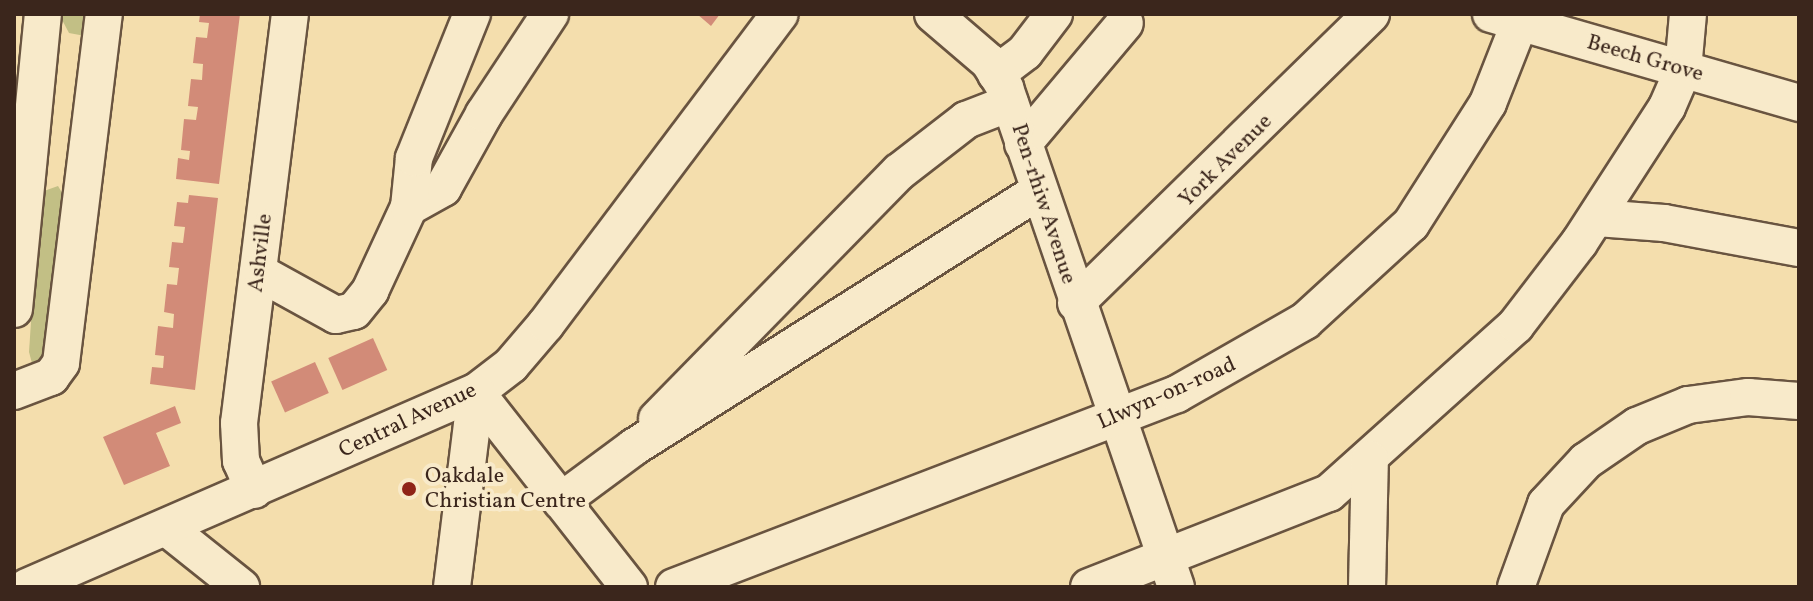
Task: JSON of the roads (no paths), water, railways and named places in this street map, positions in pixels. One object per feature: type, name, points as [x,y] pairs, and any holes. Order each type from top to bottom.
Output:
[{"type":"street","points":[[14,309],[43,14]]},
{"type":"street","points":[[14,391],[51,377],[61,363],[104,14]]},
{"type":"street","name":"Ashville","points":[[254,490],[241,461],[239,423],[290,14]]},
{"type":"street","points":[[258,272],[336,315],[354,311],[370,291],[409,207],[414,158],[445,91],[472,14]]},
{"type":"street","points":[[409,207],[443,188],[482,118],[550,14]]},
{"type":"street","name":"Central Avenue","points":[[27,587],[476,392],[511,365],[546,324],[780,14]]},
{"type":"street","name":"Pen-rhiw Avenue","points":[[933,14],[1003,88],[1171,574]]},
{"type":"street","points":[[634,447],[696,376],[899,172],[1003,88],[1054,14]]},
{"type":"street","name":"York Avenue","points":[[1076,303],[1371,14]]},
{"type":"street","points":[[1089,587],[1171,574],[1329,493],[1516,325],[1597,218],[1652,133],[1683,70],[1688,14]]},
{"type":"street","name":"Beech Grove","points":[[1512,17],[1799,103]]},
{"type":"street","name":"Llwyn-on-road","points":[[674,587],[1117,418],[1241,362],[1305,321],[1365,270],[1411,224],[1447,173],[1488,103],[1512,17]]},
{"type":"street","points":[[1023,144],[1125,23]]},
{"type":"street","points":[[445,91],[482,118]]},
{"type":"street","points":[[561,501],[634,447],[1039,191]]},
{"type":"street","points":[[1597,218],[1664,223],[1799,248]]},
{"type":"street","points":[[476,392],[629,587]]},
{"type":"street","points":[[452,587],[476,392]]},
{"type":"street","points":[[1516,587],[1546,504],[1586,461],[1637,426],[1688,405],[1748,397],[1799,401]]},
{"type":"street","points":[[1367,587],[1370,459]]},
{"type":"street","points":[[167,528],[241,587]]},
{"type":"place","name":"Oakdale Christian Centre","points":[[409,489]]}]
